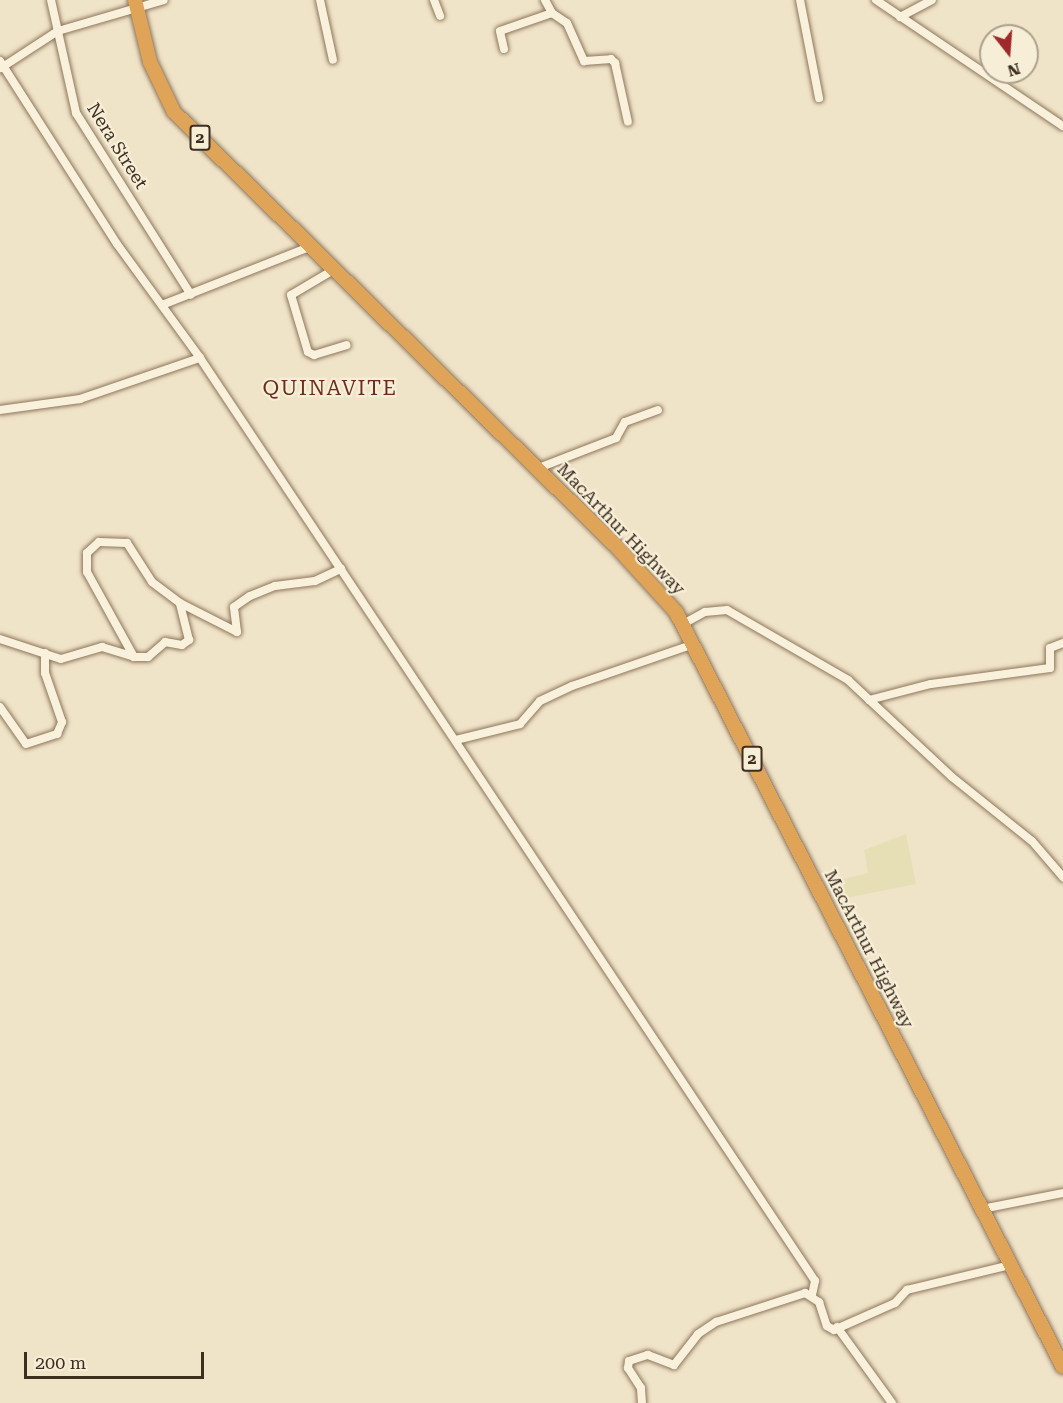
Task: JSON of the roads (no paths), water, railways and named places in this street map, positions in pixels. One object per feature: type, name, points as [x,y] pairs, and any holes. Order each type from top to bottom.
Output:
[{"type":"highway","name":"MacArthur Highway","points":[[136,4],[150,62],[174,112],[335,268],[633,564],[683,624],[1063,1367]]},
{"type":"street","name":"Nera Street","points":[[51,0],[79,120],[191,295]]},
{"type":"street","points":[[164,0],[136,4],[58,31],[1,65],[117,244],[200,358],[815,1281],[812,1295]]},
{"type":"street","points":[[321,0],[333,60]]},
{"type":"street","points":[[434,0],[440,16]]},
{"type":"street","points":[[545,0],[552,14],[567,22],[584,61],[611,59],[615,63],[628,122]]},
{"type":"street","points":[[800,0],[819,98]]},
{"type":"street","points":[[876,0],[1060,124]]},
{"type":"street","points":[[900,17],[932,0]]},
{"type":"street","points":[[504,49],[500,31],[552,14]]},
{"type":"street","points":[[162,305],[312,246]]},
{"type":"street","points":[[335,268],[291,295],[308,352],[314,355],[346,345]]},
{"type":"street","points":[[0,410],[80,399],[200,358]]},
{"type":"street","points":[[537,469],[620,436],[623,423],[658,410]]},
{"type":"street","points":[[134,657],[89,580],[87,565],[91,547],[110,540],[127,543],[152,582],[180,603],[238,632],[234,607],[250,596],[275,586],[315,581],[341,569]]},
{"type":"street","points":[[0,639],[69,659],[102,647],[134,657],[153,655],[165,642],[182,645],[189,640],[180,603]]},
{"type":"street","points":[[683,624],[705,612],[727,610],[848,680],[952,777],[1032,841],[1063,878]]},
{"type":"street","points":[[869,700],[932,684],[1050,668],[1050,648],[1063,643]]},
{"type":"street","points":[[456,740],[520,724],[540,701],[572,686],[694,644]]},
{"type":"street","points":[[0,707],[26,744],[57,734],[62,722],[45,673],[45,653]]},
{"type":"street","points":[[982,1209],[1063,1193]]},
{"type":"street","points":[[642,1403],[641,1388],[628,1366],[631,1359],[648,1354],[674,1365],[706,1326],[801,1293],[812,1295],[819,1302],[827,1326],[832,1330],[894,1304],[908,1290],[1010,1265]]},
{"type":"street","points":[[837,1328],[892,1403]]},
{"type":"district","name":"QUINAVITE","points":[[330,388]]}]
